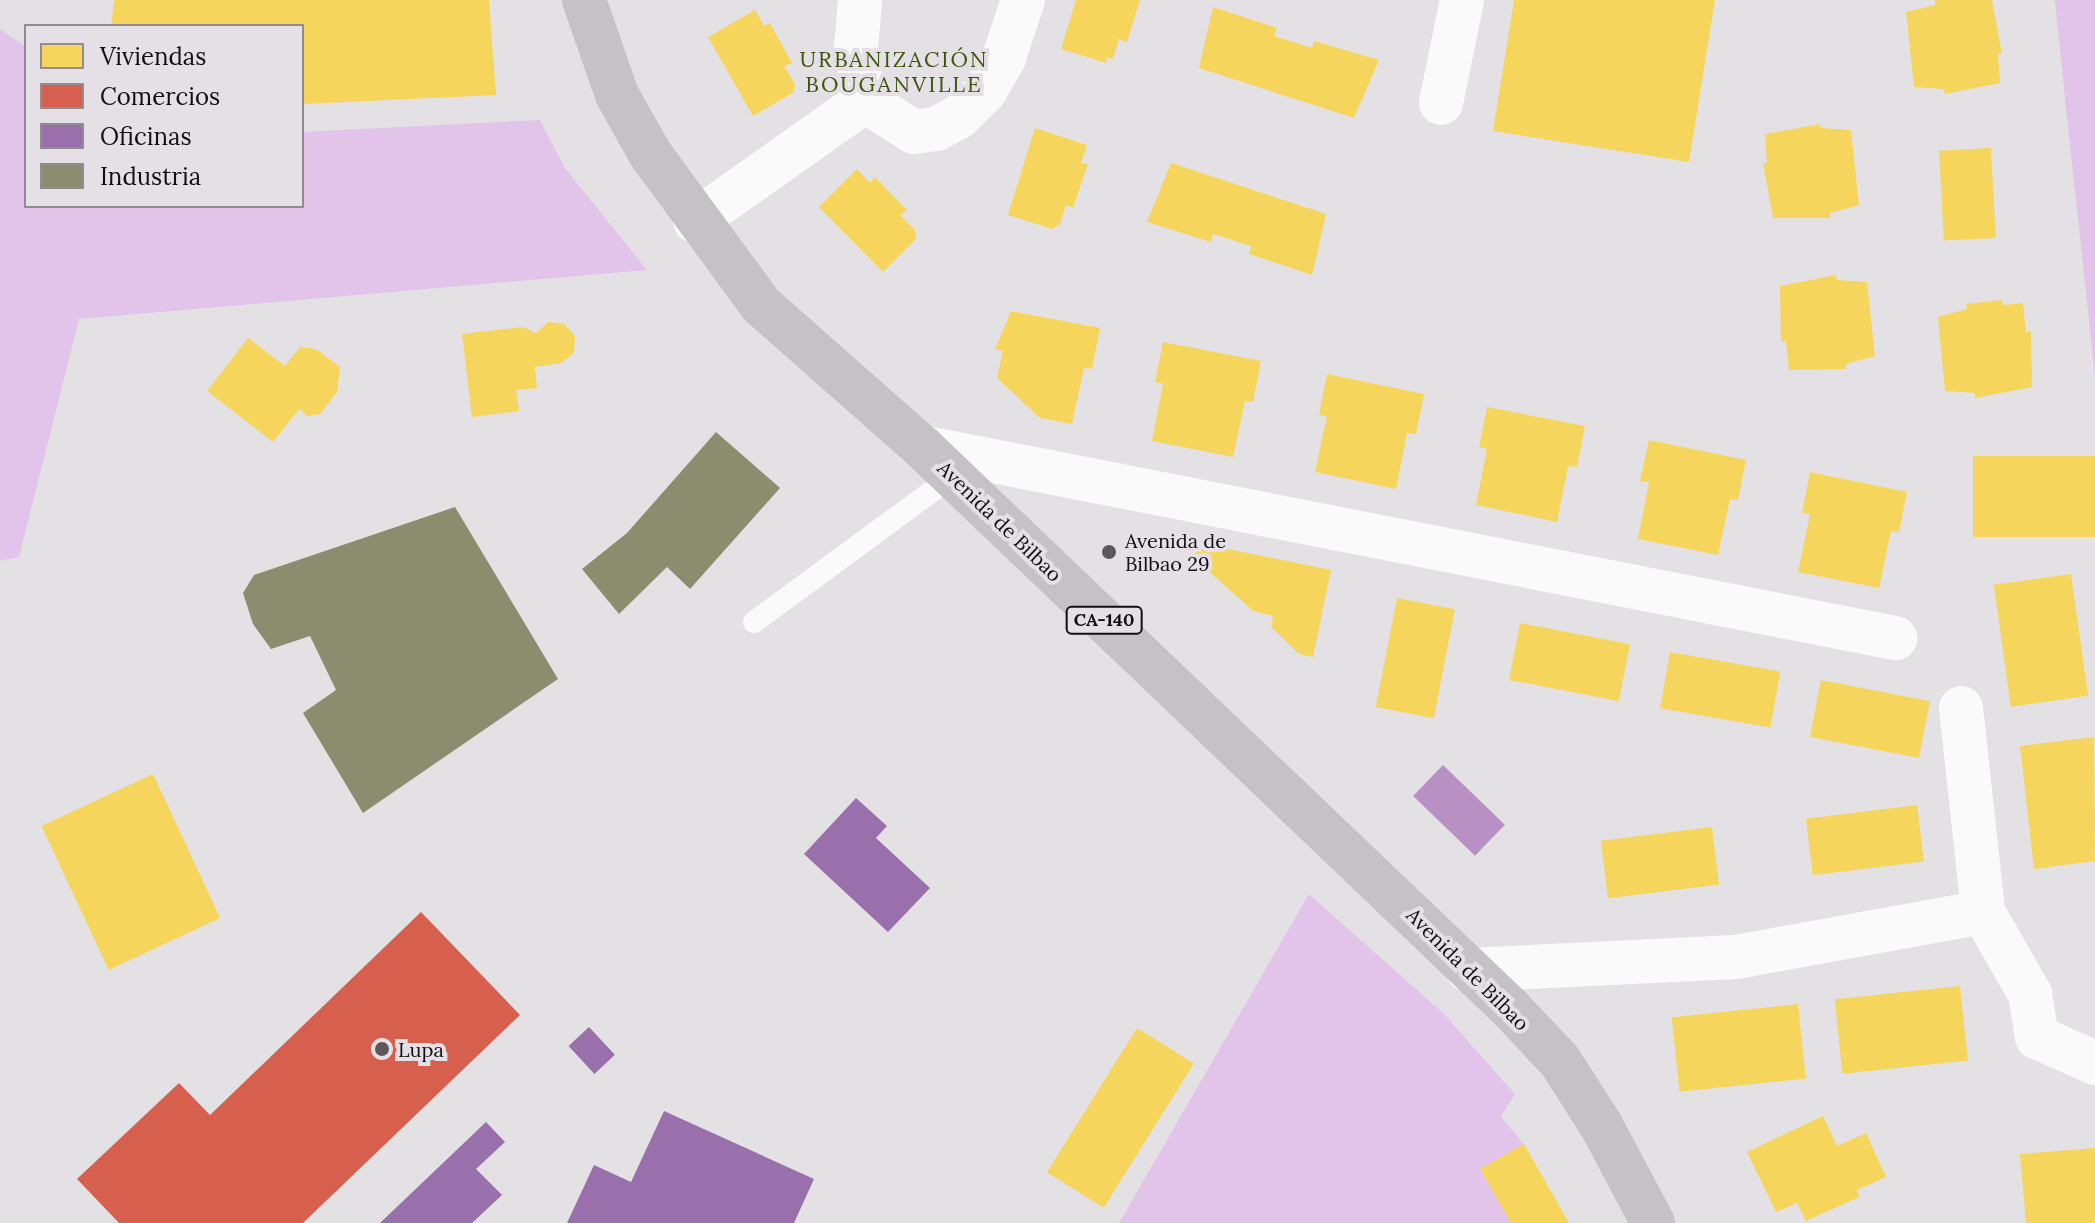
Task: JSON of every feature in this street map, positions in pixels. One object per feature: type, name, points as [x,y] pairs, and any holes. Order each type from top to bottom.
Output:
[{"type":"main road","name":"Avenida de Bilbao","points":[[584,0],[617,95],[695,221],[761,305],[938,461],[1560,1061],[1601,1125],[1653,1223]]},
{"type":"street","points":[[860,0],[856,49],[865,101],[914,132],[936,129],[959,117],[985,91],[1004,58],[1023,0]]},
{"type":"street","points":[[1441,103],[1462,0]]},
{"type":"street","points":[[695,221],[865,101]]},
{"type":"street","points":[[938,461],[1895,638]]},
{"type":"street","points":[[1961,708],[1983,912],[2030,994],[2037,1037],[2095,1063]]},
{"type":"street","points":[[1468,970],[1736,957],[1983,912]]},
{"type":"lane","points":[[754,622],[938,461]]},
{"type":"shaded area","points":[[2055,0],[2095,0],[2095,377],[2065,99]]},
{"type":"shaded area","points":[[0,29],[24,46],[24,208],[304,208],[304,132],[540,120],[565,168],[647,270],[79,319],[19,557],[0,561]]},
{"type":"shaded area","points":[[1443,765],[1505,825],[1475,856],[1413,796]]},
{"type":"shaded area","points":[[1309,894],[1443,1013],[1515,1094],[1501,1117],[1524,1144],[1480,1169],[1511,1223],[1119,1223]]},
{"type":"building: Viviendas","points":[[114,0],[489,0],[496,95],[304,104],[304,24],[111,24]]},
{"type":"building: Viviendas","points":[[1076,0],[1140,0],[1127,42],[1119,39],[1113,59],[1107,57],[1106,63],[1061,49]]},
{"type":"building: Viviendas","points":[[1514,0],[1715,0],[1689,162],[1493,131]]},
{"type":"building: Viviendas","points":[[1935,0],[1992,0],[2002,54],[1998,54],[2000,83],[1945,94],[1944,89],[1914,87],[1906,12],[1935,5]]},
{"type":"building: Viviendas","points":[[1213,7],[1277,28],[1274,36],[1312,48],[1314,41],[1379,60],[1354,118],[1199,68]]},
{"type":"building: Viviendas","points":[[755,10],[764,26],[770,23],[792,63],[784,66],[795,84],[794,92],[753,116],[708,37]]},
{"type":"building: Viviendas","points":[[1820,124],[1821,128],[1851,130],[1859,205],[1830,213],[1830,218],[1773,218],[1763,163],[1767,163],[1765,134]]},
{"type":"building: Viviendas","points":[[1035,128],[1087,145],[1081,163],[1088,164],[1073,208],[1066,205],[1060,224],[1052,229],[1008,215]]},
{"type":"building: Viviendas","points":[[1991,148],[1996,238],[1944,241],[1939,151]]},
{"type":"building: Viviendas","points":[[1171,163],[1326,214],[1312,275],[1249,254],[1251,246],[1213,234],[1211,242],[1147,222]]},
{"type":"building: Viviendas","points":[[857,169],[870,183],[875,177],[907,210],[900,215],[915,230],[916,239],[883,272],[819,207]]},
{"type":"building: Viviendas","points":[[1836,275],[1837,280],[1867,282],[1875,356],[1846,364],[1846,369],[1789,370],[1786,341],[1781,342],[1780,286]]},
{"type":"building: Viviendas","points":[[2002,300],[2003,305],[2023,303],[2026,332],[2031,331],[2032,387],[1975,398],[1975,393],[1945,391],[1938,317],[1967,309],[1966,304]]},
{"type":"building: Viviendas","points":[[1011,311],[1100,328],[1092,369],[1084,368],[1072,424],[1040,418],[997,378],[1003,351],[995,349]]},
{"type":"building: Viviendas","points":[[548,322],[564,324],[575,336],[574,353],[561,363],[535,367],[537,388],[516,390],[519,411],[472,417],[462,334],[523,327],[536,333]]},
{"type":"building: Viviendas","points":[[248,338],[285,366],[300,347],[316,349],[340,367],[337,392],[320,414],[308,416],[299,409],[273,442],[207,391]]},
{"type":"building: Viviendas","points":[[1163,342],[1261,361],[1253,402],[1245,401],[1233,457],[1152,441],[1163,384],[1155,382]]},
{"type":"building: Viviendas","points":[[1327,374],[1424,394],[1416,434],[1407,433],[1396,489],[1315,472],[1327,416],[1319,415]]},
{"type":"building: Viviendas","points":[[1487,407],[1585,426],[1577,467],[1568,466],[1557,522],[1476,505],[1487,449],[1479,447]]},
{"type":"building: Viviendas","points":[[1649,440],[1746,460],[1738,500],[1730,499],[1718,555],[1638,539],[1649,482],[1640,481]]},
{"type":"building: Viviendas","points":[[1973,456],[2095,456],[2095,537],[1973,537]]},
{"type":"building: Viviendas","points":[[1810,472],[1907,492],[1899,532],[1891,531],[1879,588],[1798,572],[1810,514],[1802,513]]},
{"type":"building: Viviendas","points":[[1198,543],[1331,570],[1313,657],[1299,654],[1271,627],[1273,616],[1253,611],[1195,559]]},
{"type":"building: Viviendas","points":[[2071,574],[2088,696],[2011,707],[1994,585]]},
{"type":"building: Viviendas","points":[[1397,598],[1455,609],[1434,718],[1376,707]]},
{"type":"building: Viviendas","points":[[1520,623],[1630,644],[1619,701],[1509,680]]},
{"type":"building: Viviendas","points":[[1670,652],[1780,671],[1770,728],[1660,708]]},
{"type":"building: Viviendas","points":[[1821,680],[1930,701],[1919,758],[1810,737]]},
{"type":"building: Viviendas","points":[[2094,737],[2095,861],[2034,869],[2020,746]]},
{"type":"building: Viviendas","points":[[153,774],[220,918],[109,970],[42,826]]},
{"type":"building: Viviendas","points":[[1917,805],[1924,862],[1813,875],[1806,819]]},
{"type":"building: Viviendas","points":[[1712,827],[1719,885],[1608,898],[1601,841]]},
{"type":"building: Viviendas","points":[[1960,986],[1968,1061],[1843,1074],[1835,999]]},
{"type":"building: Viviendas","points":[[1798,1004],[1806,1079],[1680,1092],[1672,1017]]},
{"type":"building: Viviendas","points":[[1137,1028],[1194,1064],[1104,1208],[1047,1172]]},
{"type":"building: Viviendas","points":[[1823,1116],[1837,1146],[1866,1133],[1886,1177],[1857,1190],[1859,1197],[1806,1221],[1797,1203],[1776,1212],[1747,1152]]},
{"type":"building: Viviendas","points":[[1524,1144],[1569,1223],[1511,1223],[1480,1169]]},
{"type":"building: Viviendas","points":[[2095,1148],[2095,1223],[2026,1223],[2020,1154]]},
{"type":"building: Comercios","name":"Lupa","points":[[421,912],[520,1015],[303,1223],[119,1223],[77,1179],[179,1083],[210,1115]]},
{"type":"building: Oficinas","points":[[856,798],[887,826],[876,838],[930,888],[888,932],[804,854]]},
{"type":"building: Oficinas","points":[[589,1027],[615,1055],[594,1074],[569,1046]]},
{"type":"building: Oficinas","points":[[664,1111],[814,1179],[794,1223],[567,1223],[594,1165],[631,1182]]},
{"type":"building: Oficinas","points":[[486,1122],[505,1142],[476,1169],[502,1195],[472,1223],[380,1223]]},
{"type":"building: Industria","points":[[716,432],[780,488],[690,589],[667,567],[619,614],[582,569],[627,533]]},
{"type":"building: Industria","points":[[455,507],[558,679],[363,813],[303,713],[336,690],[310,636],[271,649],[253,624],[243,593],[254,575]]},
{"type":"place","name":"Avenida de Bilbao 29","points":[[1109,552]]},
{"type":"place","name":"Lupa","points":[[382,1049]]},
{"type":"district","name":"URBANIZACIÓN BOUGANVILLE","points":[[894,72]]}]
